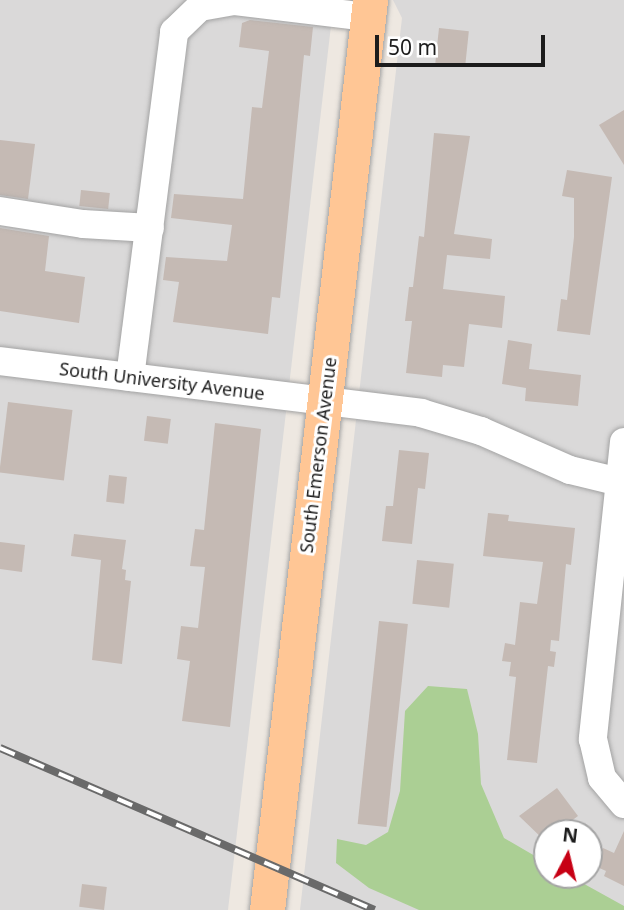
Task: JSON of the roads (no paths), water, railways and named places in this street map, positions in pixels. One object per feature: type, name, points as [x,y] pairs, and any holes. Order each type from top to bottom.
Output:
[{"type":"main road","name":"South Emerson Avenue","points":[[267,910],[369,9]]},
{"type":"street","points":[[130,377],[174,32],[186,16],[207,5],[235,1],[369,9]]},
{"type":"street","points":[[0,211],[83,224],[150,228]]},
{"type":"street","name":"South University Avenue","points":[[0,361],[436,417],[570,470],[622,482]]},
{"type":"street","points":[[624,442],[622,482],[593,740],[601,778],[624,804]]},
{"type":"railway","points":[[0,748],[375,910]]}]
